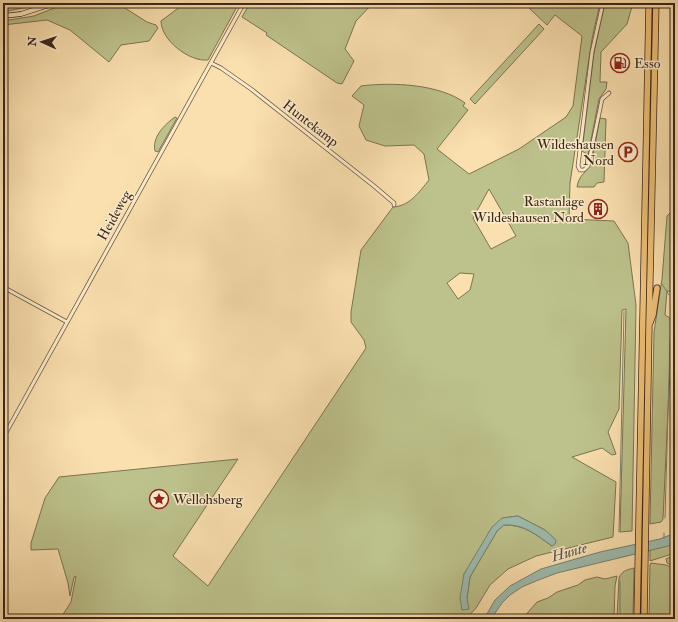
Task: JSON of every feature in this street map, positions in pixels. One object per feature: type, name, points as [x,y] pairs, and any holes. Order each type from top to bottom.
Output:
[{"type":"highway","points":[[637,619],[649,3]]},
{"type":"highway","points":[[644,619],[648,325],[656,3]]},
{"type":"highway","points":[[648,325],[653,315],[657,288]]},
{"type":"main road","points":[[3,16],[21,14],[55,3]]},
{"type":"street","name":"Heideweg","points":[[3,438],[244,3]]},
{"type":"street","points":[[603,3],[592,52],[578,168],[580,170],[584,170],[588,166],[600,104],[602,99],[609,93]]},
{"type":"street","name":"Huntekamp","points":[[211,63],[221,68],[251,89],[374,186],[394,203],[394,205]]},
{"type":"street","points":[[3,287],[67,322]]},
{"type":"green space","points":[[6,3],[48,3],[3,12],[3,8]]},
{"type":"green space","points":[[67,3],[117,3],[147,22],[156,25],[158,28],[149,41],[121,45],[109,62],[70,30],[47,20],[3,25],[3,21],[34,16]]},
{"type":"green space","points":[[182,3],[239,3],[208,60],[201,60],[185,54],[171,42],[162,28],[161,21],[181,6]]},
{"type":"green space","points":[[250,3],[373,3],[356,21],[345,49],[354,61],[342,84],[337,83],[242,17]]},
{"type":"green space","points":[[529,3],[600,3],[592,39],[570,183],[569,219],[614,221],[628,243],[636,305],[632,531],[620,532],[626,309],[622,310],[619,409],[608,432],[616,454],[612,455],[602,448],[572,457],[616,482],[613,537],[536,556],[508,569],[490,585],[476,608],[466,619],[60,619],[71,602],[76,576],[74,577],[70,596],[68,583],[58,549],[31,550],[31,543],[45,498],[59,477],[238,459],[173,556],[208,586],[366,348],[364,340],[351,322],[351,312],[361,250],[393,207],[404,204],[414,198],[429,180],[424,154],[414,145],[385,146],[366,140],[359,126],[364,105],[352,96],[361,86],[386,84],[429,88],[455,97],[465,103],[463,106],[468,110],[437,149],[469,174],[519,149],[566,117],[573,106],[582,36],[555,15],[547,25],[530,9]],"holes":[[[489,189],[516,236],[491,249],[473,218]],[[460,273],[474,274],[470,290],[458,299],[447,283]],[[518,516],[545,530],[552,546],[524,528],[504,525],[497,531],[470,577],[467,598],[464,574],[502,518]]]},
{"type":"green space","points":[[605,3],[633,3],[627,24],[601,52],[600,82],[607,82],[606,89],[599,99],[588,155],[582,151],[594,53]]},
{"type":"green space","points":[[539,24],[544,29],[475,104],[470,99]]},
{"type":"green space","points":[[175,117],[177,118],[158,152],[155,151],[155,141],[157,136]]},
{"type":"green space","points":[[600,118],[606,119],[604,182],[597,183],[594,187],[577,187],[579,179],[591,162]]},
{"type":"green space","points":[[675,208],[675,292],[667,291],[665,315],[675,321],[669,389],[663,519],[661,522],[650,524],[654,332],[662,279],[667,216]]},
{"type":"green space","points":[[675,446],[675,516],[671,517]]},
{"type":"green space","points":[[675,543],[675,553],[650,561],[650,550]]},
{"type":"green space","points":[[675,555],[675,567],[667,563],[666,559]]},
{"type":"green space","points":[[651,563],[666,565],[675,569],[675,619],[649,619]]},
{"type":"green space","points":[[634,568],[633,619],[617,619],[619,578],[625,571]]},
{"type":"green space","points":[[617,576],[615,586],[614,619],[522,619],[537,602],[548,598],[557,592],[578,585],[585,580],[597,577],[605,579]]},
{"type":"shaded area","points":[[518,516],[545,530],[556,540],[555,544],[552,546],[524,528],[504,525],[497,531],[470,577],[467,598],[469,609],[462,610],[460,598],[464,574],[492,527],[502,518]]},
{"type":"shaded area","points":[[675,533],[675,543],[668,546],[557,573],[522,587],[510,595],[502,603],[491,619],[484,619],[495,600],[510,586],[541,569],[600,552],[660,539]]},
{"type":"waterway","points":[[662,284],[669,295]]},
{"type":"waterway","points":[[619,532],[624,311]]},
{"type":"waterway","points":[[665,518],[672,314]]},
{"type":"waterway","points":[[664,533],[664,538]]},
{"type":"waterway","points":[[620,581],[620,619]]},
{"type":"place","name":"Esso","points":[[620,63]]},
{"type":"place","name":"Wildeshausen Nord","points":[[628,152]]},
{"type":"place","name":"Rastanlage Wildeshausen Nord","points":[[598,209]]},
{"type":"place","name":"Wellohsberg","points":[[159,499]]},
{"type":"water label","name":"Hunte","points":[[569,552]]}]
